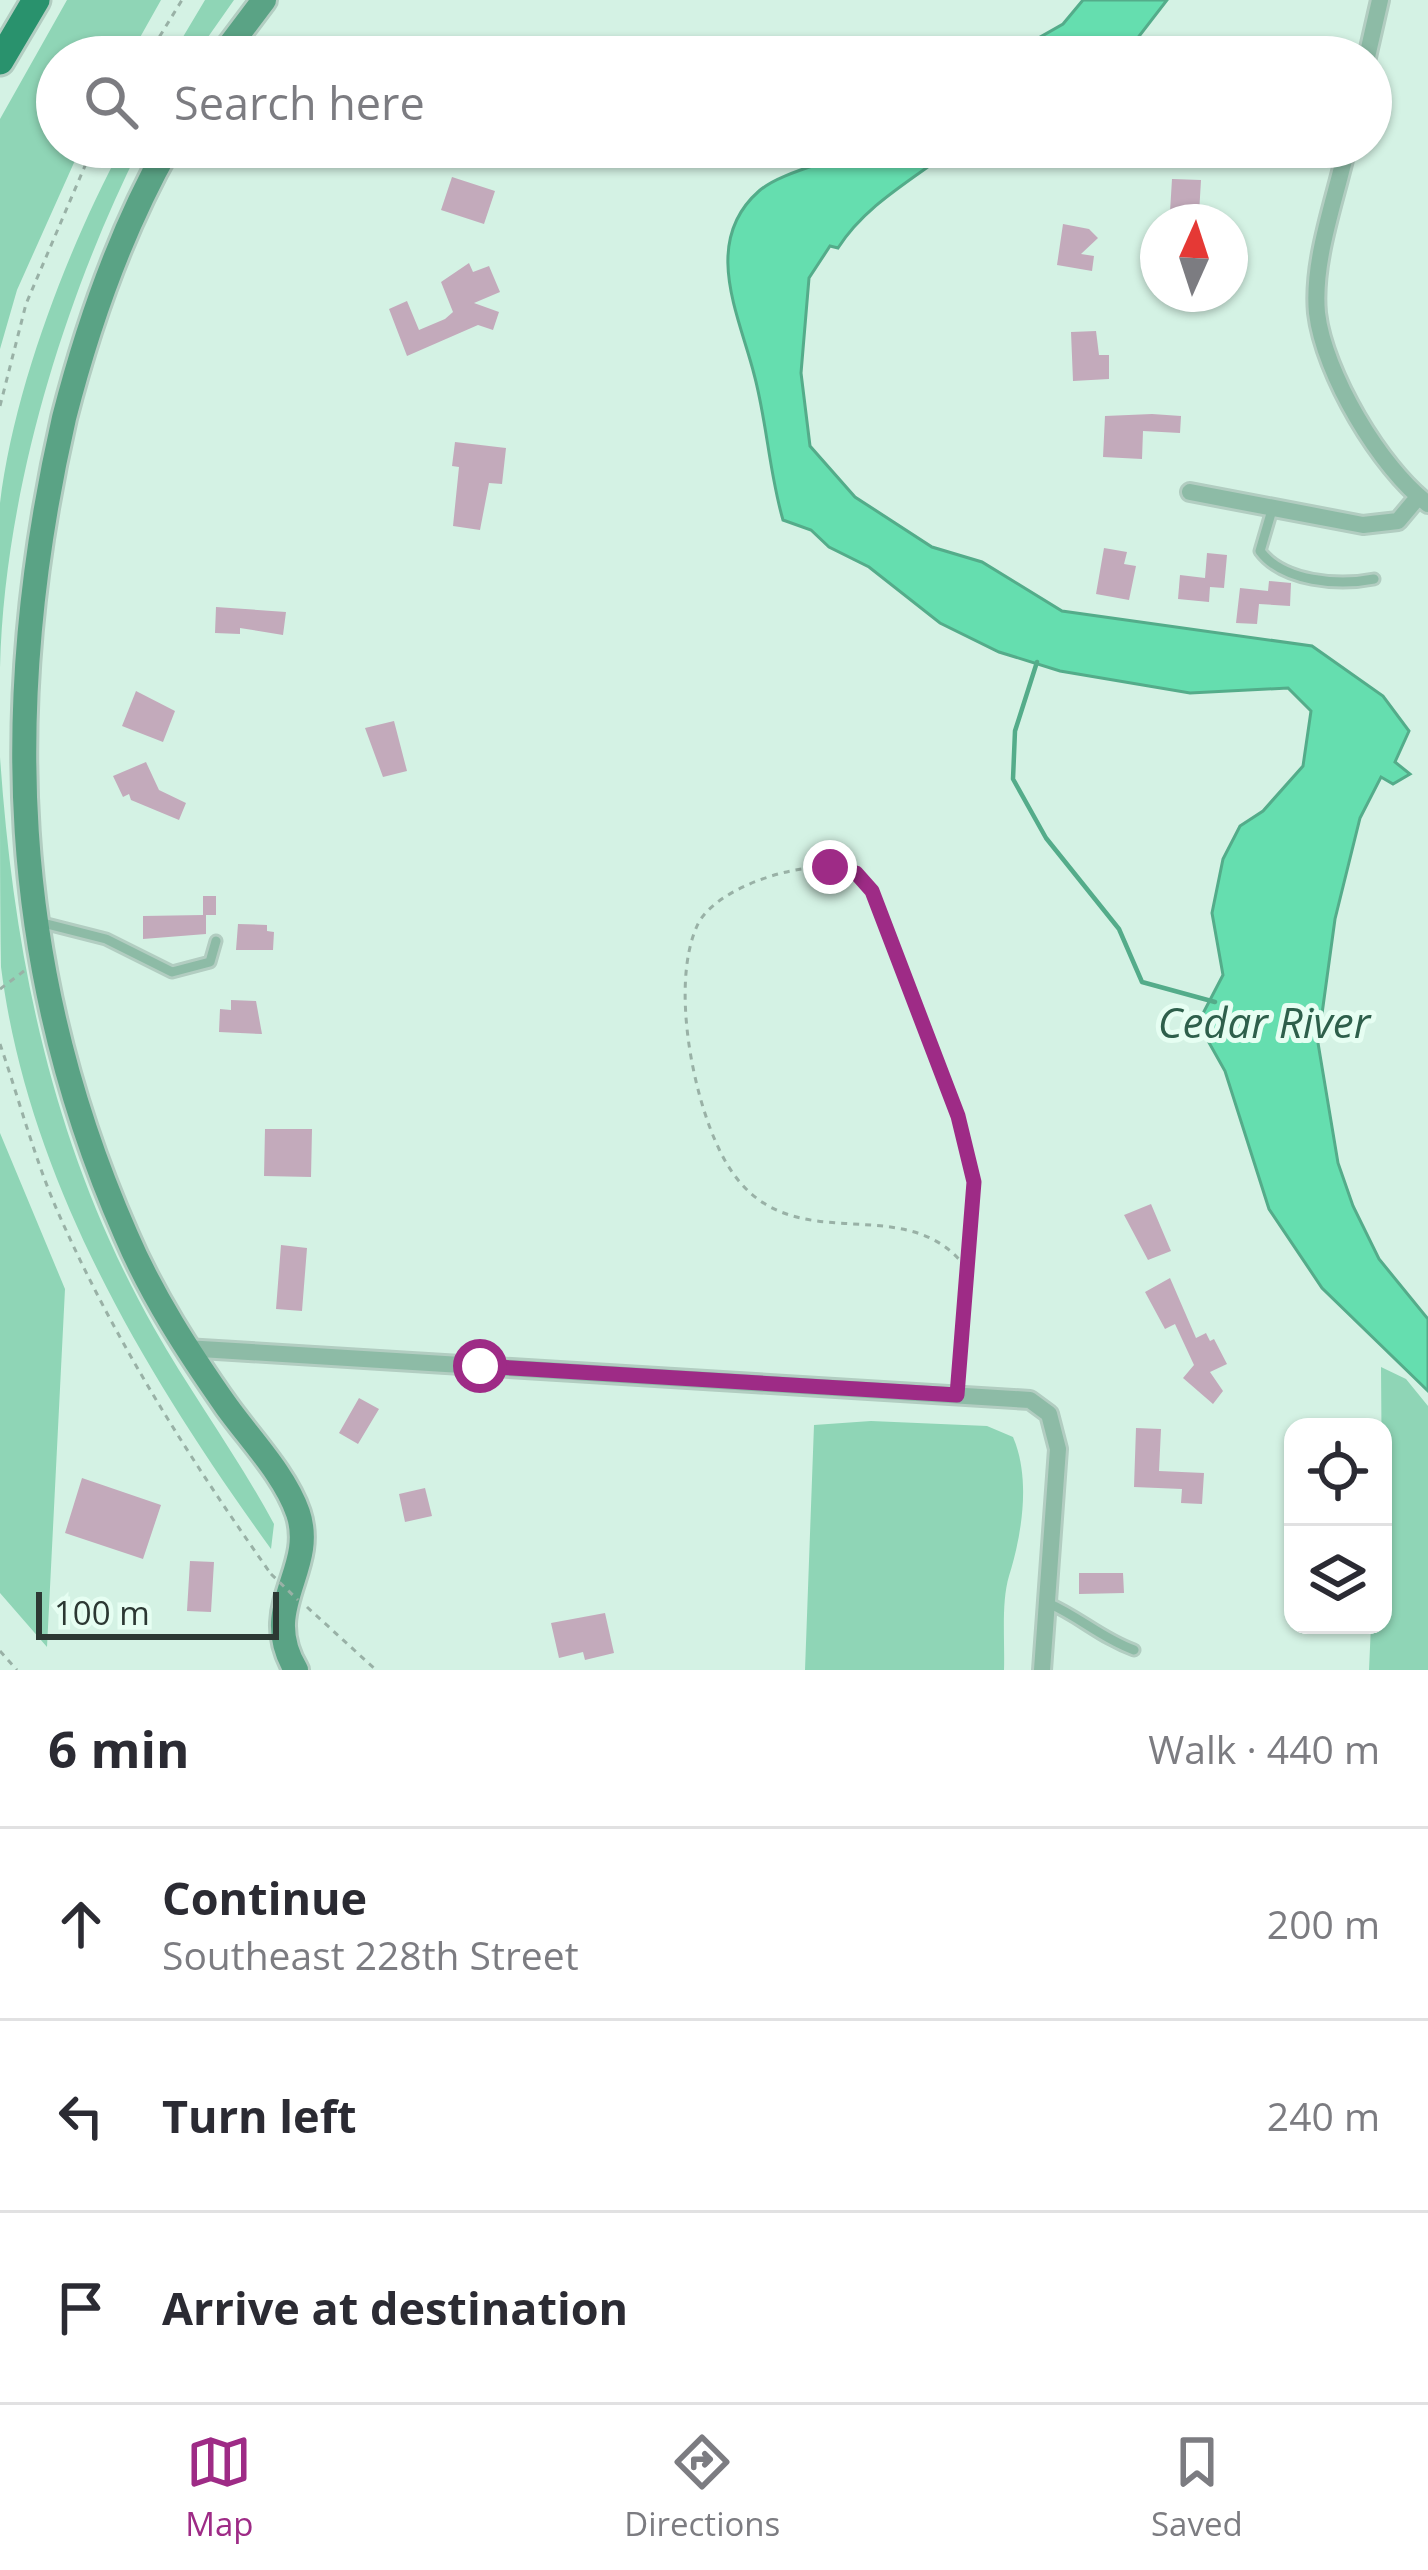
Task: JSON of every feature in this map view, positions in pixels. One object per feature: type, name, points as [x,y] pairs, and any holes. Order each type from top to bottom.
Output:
[{"type":"main road","points":[[0,61],[36,0]]},
{"type":"street","points":[[237,36],[264,0]]},
{"type":"street","points":[[1372,36],[1380,0]]},
{"type":"street","points":[[156,168],[141,194],[84,338],[32,560],[20,653],[20,774],[40,960],[58,1042],[103,1176],[127,1238],[185,1348],[298,1514],[297,1564],[280,1632],[296,1670]]},
{"type":"street","points":[[1190,492],[1275,505],[1363,526],[1398,521],[1423,501],[1339,385],[1317,312],[1325,243],[1342,168]]},
{"type":"street","points":[[185,1348],[1030,1400],[1049,1414],[1057,1431],[1042,1670]]},
{"type":"lane","points":[[1275,505],[1262,528],[1260,551],[1269,564],[1339,586],[1374,579]]},
{"type":"lane","points":[[34,922],[106,939],[172,972],[198,969],[210,962],[216,941]]},
{"type":"lane","points":[[1048,1603],[1084,1618],[1102,1638],[1134,1650]]},
{"type":"path","points":[[160,36],[182,0]]},
{"type":"path","points":[[0,406],[26,304],[85,168]]},
{"type":"path","points":[[957,1395],[968,1269],[974,1182],[958,1116],[872,891],[856,873],[830,867],[789,869],[726,897],[698,920],[682,985],[687,1033],[716,1145],[738,1184],[763,1208],[780,1213],[928,1236],[954,1250],[968,1269]]},
{"type":"path","points":[[0,989],[40,960]]},
{"type":"path","points":[[0,1044],[55,1205],[111,1326],[200,1474],[271,1574],[376,1670]]},
{"type":"path","points":[[0,1651],[17,1670]]},
{"type":"shaded area","points":[[67,0],[161,0],[141,36],[47,36]]},
{"type":"shaded area","points":[[205,0],[234,0],[209,36],[184,36]]},
{"type":"shaded area","points":[[36,55],[36,168],[72,168],[17,290],[0,349],[0,119]]},
{"type":"shaded area","points":[[112,168],[130,168],[86,269],[43,400],[13,535],[0,668],[0,503],[7,459],[46,320]]},
{"type":"shaded area","points":[[0,757],[28,980],[65,1122],[119,1261],[154,1328],[274,1524],[271,1549],[138,1346],[66,1200],[37,1124],[15,1046],[1,967]]},
{"type":"shaded area","points":[[0,1133],[65,1289],[47,1647],[0,1593]]},
{"type":"shaded area","points":[[1381,1367],[1406,1379],[1428,1406],[1428,1670],[1369,1670],[1371,1634],[1392,1634],[1392,1418],[1381,1418]]},
{"type":"shaded area","points":[[871,1421],[987,1426],[1013,1437],[1022,1471],[1023,1506],[1005,1598],[1004,1670],[805,1670],[814,1425]]},
{"type":"water","points":[[1083,0],[1167,0],[1139,36],[1042,36],[1063,24]]},
{"type":"water","name":"Cedar River","points":[[808,168],[927,168],[877,205],[838,248],[830,246],[809,278],[801,373],[810,446],[855,497],[932,547],[982,562],[1062,611],[1312,646],[1383,696],[1409,731],[1395,762],[1410,774],[1393,784],[1381,777],[1360,818],[1335,919],[1318,1043],[1338,1163],[1353,1206],[1379,1259],[1428,1319],[1428,1391],[1322,1288],[1269,1209],[1225,1071],[1198,1023],[1223,975],[1212,913],[1223,859],[1240,826],[1263,811],[1303,766],[1311,711],[1288,688],[1190,693],[1060,671],[999,652],[940,623],[869,567],[829,547],[811,530],[783,520],[758,392],[729,280],[728,256],[742,211],[759,191]]},
{"type":"building","points":[[452,177],[495,191],[484,224],[441,210]]},
{"type":"building","points":[[1172,179],[1201,180],[1200,204],[1170,204]]},
{"type":"building","points":[[1063,224],[1089,229],[1098,238],[1081,254],[1094,256],[1092,271],[1057,265]]},
{"type":"building","points":[[469,263],[473,272],[489,266],[500,292],[474,303],[499,312],[493,330],[478,325],[407,356],[389,309],[407,301],[419,330],[445,319],[453,312],[441,282]]},
{"type":"building","points":[[1096,331],[1099,355],[1109,355],[1109,379],[1073,381],[1071,332]]},
{"type":"building","points":[[1105,416],[1181,416],[1180,433],[1143,431],[1142,459],[1103,457]]},
{"type":"building","points":[[455,442],[506,448],[502,484],[489,483],[480,530],[453,526],[459,467],[452,466]]},
{"type":"building","points":[[1104,548],[1127,552],[1124,564],[1136,566],[1129,600],[1096,594]]},
{"type":"building","points":[[1207,553],[1227,555],[1224,588],[1210,587],[1209,602],[1178,599],[1180,575],[1205,578]]},
{"type":"building","points":[[1269,581],[1291,583],[1290,606],[1259,604],[1257,624],[1236,623],[1240,588],[1268,591]]},
{"type":"building","points":[[216,607],[286,612],[283,635],[240,628],[240,634],[215,633]]},
{"type":"building","points":[[136,691],[175,711],[163,742],[122,726]]},
{"type":"building","points":[[394,721],[407,771],[383,777],[365,728]]},
{"type":"building","points":[[146,762],[159,790],[186,803],[179,820],[131,800],[129,794],[123,797],[113,776]]},
{"type":"building","points":[[203,896],[216,896],[216,915],[206,915],[206,934],[143,939],[143,916],[203,915]]},
{"type":"building","points":[[238,924],[267,925],[267,931],[274,932],[273,950],[236,950]]},
{"type":"building","points":[[231,1000],[256,1001],[262,1034],[219,1032],[220,1009],[231,1010]]},
{"type":"building","points":[[265,1129],[312,1129],[311,1177],[264,1176]]},
{"type":"building","points":[[1151,1204],[1171,1251],[1148,1260],[1124,1215]]},
{"type":"building","points":[[281,1245],[307,1248],[302,1311],[276,1309]]},
{"type":"building","points":[[1170,1278],[1196,1338],[1206,1333],[1210,1341],[1214,1339],[1227,1364],[1210,1372],[1223,1391],[1213,1404],[1183,1378],[1194,1365],[1175,1324],[1165,1329],[1145,1292]]},
{"type":"building","points":[[359,1398],[379,1409],[358,1444],[339,1433]]},
{"type":"building","points":[[1136,1428],[1161,1429],[1159,1471],[1204,1473],[1202,1504],[1181,1503],[1182,1489],[1134,1487]]},
{"type":"building","points":[[82,1478],[161,1505],[143,1559],[65,1533]]},
{"type":"building","points":[[425,1488],[432,1516],[405,1522],[399,1494]]},
{"type":"building","points":[[190,1561],[214,1562],[211,1612],[187,1611]]},
{"type":"building","points":[[1079,1573],[1123,1573],[1124,1593],[1079,1594]]},
{"type":"building","points":[[605,1613],[614,1653],[585,1660],[583,1652],[559,1658],[551,1623]]},
{"type":"waterway","points":[[1037,662],[1015,731],[1013,779],[1046,838],[1119,929],[1142,982],[1215,1002]]},
{"type":"route","points":[[480,1366],[957,1395],[974,1182],[958,1116],[872,891],[856,873],[830,867]]}]
